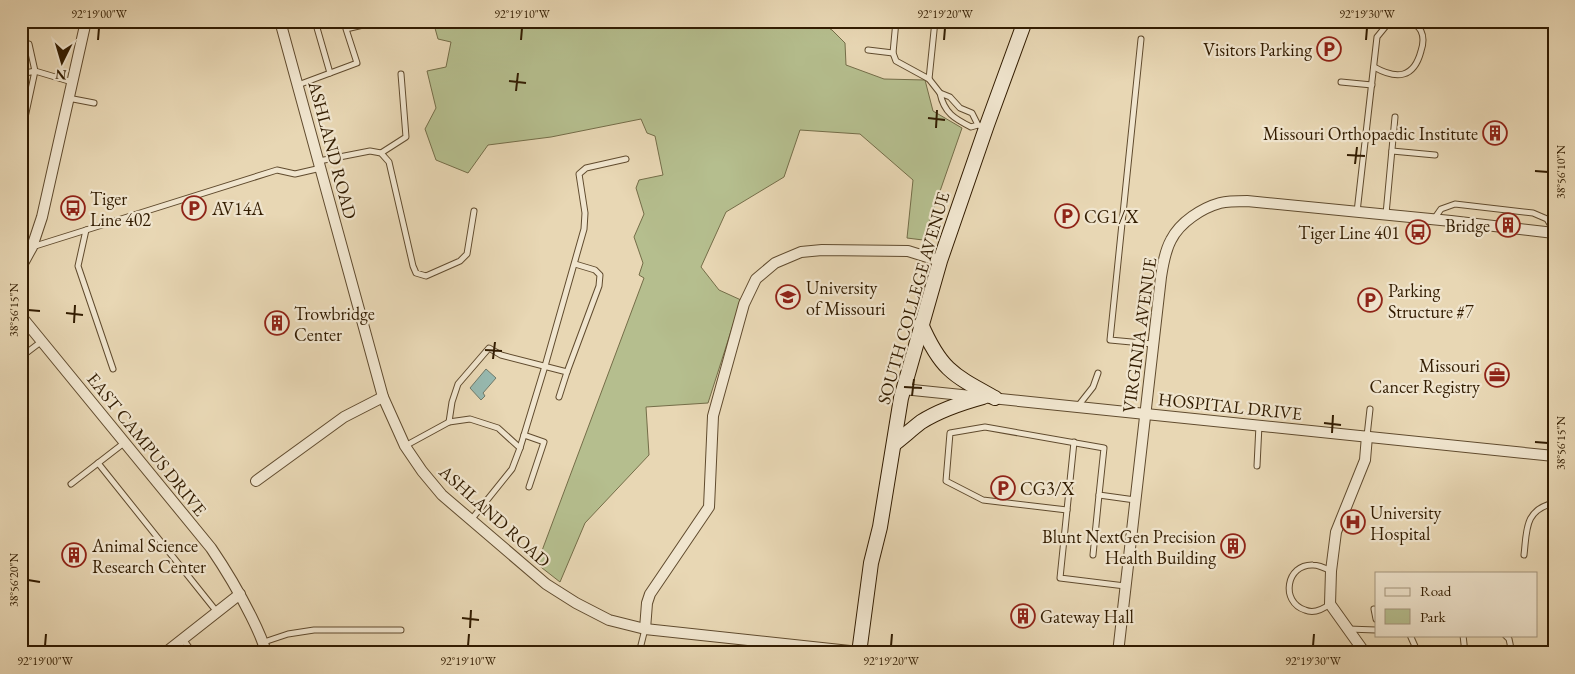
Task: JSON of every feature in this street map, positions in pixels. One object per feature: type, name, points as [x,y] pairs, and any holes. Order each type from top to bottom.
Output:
[{"type":"main road","name":"SOUTH COLLEGE AVENUE","points":[[859,652],[871,563],[880,528],[903,389],[982,126],[1025,21]]},
{"type":"main road","points":[[922,324],[935,352],[949,370],[989,398]]},
{"type":"main road","points":[[894,444],[921,423],[954,405],[989,398]]},
{"type":"street","points":[[21,266],[32,247],[42,217],[86,21]]},
{"type":"street","name":"ASHLAND ROAD","points":[[280,21],[383,397],[405,446],[442,495],[546,584],[576,603],[609,620],[645,629],[859,652]]},
{"type":"street","name":"VIRGINIA AVENUE","points":[[1118,653],[1161,277],[1164,258],[1172,238],[1185,223],[1200,211],[1221,203],[1247,201],[1554,232]]},
{"type":"street","points":[[645,629],[647,603],[650,594],[710,507],[713,416],[744,304],[756,279],[775,263],[802,252],[822,250],[908,251],[940,261]]},
{"type":"street","name":"EAST CAMPUS DRIVE","points":[[21,316],[211,548],[240,594],[265,648]]},
{"type":"street","name":"HOSPITAL DRIVE","points":[[903,389],[1554,456]]},
{"type":"street","points":[[256,481],[344,417],[383,397]]},
{"type":"street","points":[[1364,653],[1330,604],[1336,532],[1365,460],[1367,436]]},
{"type":"street","points":[[165,653],[240,594]]},
{"type":"lane","points":[[316,21],[330,73]]},
{"type":"lane","points":[[298,85],[356,63],[346,29],[380,21]]},
{"type":"lane","points":[[896,21],[893,53],[896,61],[929,79],[940,93],[941,100],[951,116],[971,127],[982,126]]},
{"type":"lane","points":[[929,79],[935,21]]},
{"type":"lane","points":[[1357,212],[1377,37],[1386,26],[1397,21]]},
{"type":"lane","points":[[1374,66],[1385,73],[1398,75],[1412,71],[1418,61],[1423,44],[1421,32],[1412,22],[1406,21]]},
{"type":"lane","points":[[1141,39],[1110,340],[1153,344]]},
{"type":"lane","points":[[21,43],[29,44],[35,70],[21,136]]},
{"type":"lane","points":[[868,50],[893,53]]},
{"type":"lane","points":[[21,74],[35,70],[72,82]]},
{"type":"lane","points":[[381,153],[406,137],[401,74]]},
{"type":"lane","points":[[1341,82],[1372,85]]},
{"type":"lane","points":[[940,93],[950,97],[960,108],[972,113],[982,126]]},
{"type":"lane","points":[[68,98],[94,103]]},
{"type":"lane","points":[[1386,215],[1395,117]]},
{"type":"lane","points":[[32,247],[277,170],[295,174],[370,150],[381,153],[389,162],[416,273],[426,276],[460,261],[467,254],[474,211]]},
{"type":"lane","points":[[1392,151],[1435,155]]},
{"type":"lane","points":[[471,520],[512,469],[520,448],[584,229],[586,213],[579,174],[586,168],[626,159]]},
{"type":"lane","points":[[1433,220],[1441,209],[1455,204],[1533,213],[1547,219],[1554,232]]},
{"type":"lane","points":[[86,230],[78,266],[112,368]]},
{"type":"lane","points":[[558,398],[599,286],[600,275],[594,270],[575,264]]},
{"type":"lane","points":[[21,357],[42,341]]},
{"type":"lane","points":[[449,422],[452,402],[458,384],[489,348],[501,355],[566,372]]},
{"type":"lane","points":[[1078,406],[1093,387],[1098,373]]},
{"type":"lane","points":[[1367,436],[1370,409]]},
{"type":"lane","points":[[405,446],[449,422],[470,419],[498,428],[520,448]]},
{"type":"lane","points":[[1256,466],[1260,425]]},
{"type":"lane","points":[[1067,510],[982,500],[946,481],[950,433],[984,427],[1104,448],[1093,555]]},
{"type":"lane","points":[[524,435],[544,442],[529,487]]},
{"type":"lane","points":[[71,484],[125,442]]},
{"type":"lane","points":[[1074,442],[1060,578],[1126,586]]},
{"type":"lane","points":[[98,463],[217,612]]},
{"type":"lane","points":[[1099,495],[1135,500]]},
{"type":"lane","points":[[1524,555],[1528,522],[1534,512],[1542,506],[1554,503]]},
{"type":"lane","points":[[1330,604],[1323,610],[1309,612],[1295,604],[1290,598],[1288,590],[1289,582],[1298,569],[1313,565],[1332,571]]},
{"type":"lane","points":[[1374,609],[1375,614]]},
{"type":"lane","points":[[639,653],[645,629]]},
{"type":"lane","points":[[1347,629],[1375,630]]},
{"type":"lane","points":[[265,648],[288,634],[314,630],[401,630]]},
{"type":"lane","points":[[1410,636],[1418,653]]},
{"type":"lane","points":[[1463,636],[1465,653]]},
{"type":"lane","points":[[1506,636],[1509,639],[1512,653]]},
{"type":"lane","points":[[183,639],[193,653]]},
{"type":"green space","points":[[433,21],[817,21],[832,30],[845,43],[846,65],[884,79],[925,80],[933,111],[962,128],[923,240],[907,238],[913,180],[860,134],[800,130],[784,177],[726,212],[701,267],[719,290],[741,300],[708,403],[646,407],[649,455],[585,523],[560,582],[537,564],[644,278],[639,275],[643,263],[634,237],[644,214],[636,188],[639,180],[663,175],[655,136],[647,133],[641,119],[551,137],[488,145],[468,173],[436,160],[425,129],[436,108],[427,71],[446,67],[451,42],[438,39]]},
{"type":"water","points":[[486,369],[496,378],[483,393],[485,396],[481,400],[470,388]]},
{"type":"place","name":"Visitors Parking","points":[[1329,49]]},
{"type":"place","name":"Missouri Orthopaedic Institute","points":[[1495,133]]},
{"type":"place","name":"Tiger Line 402","points":[[73,208]]},
{"type":"place","name":"AV14A","points":[[194,208]]},
{"type":"place","name":"CG1/X","points":[[1067,216]]},
{"type":"place","name":"Bridge","points":[[1508,225]]},
{"type":"place","name":"Tiger Line 401","points":[[1418,232]]},
{"type":"place","name":"University of Missouri","points":[[788,297]]},
{"type":"place","name":"Parking Structure #7","points":[[1370,300]]},
{"type":"place","name":"Trowbridge Center","points":[[277,323]]},
{"type":"place","name":"Missouri Cancer Registry","points":[[1497,375]]},
{"type":"place","name":"CG3/X","points":[[1003,488]]},
{"type":"place","name":"University Hospital","points":[[1353,522]]},
{"type":"place","name":"Blunt NextGen Precision Health Building","points":[[1233,546]]},
{"type":"place","name":"Animal Science Research Center","points":[[74,555]]},
{"type":"place","name":"Gateway Hall","points":[[1023,616]]}]
